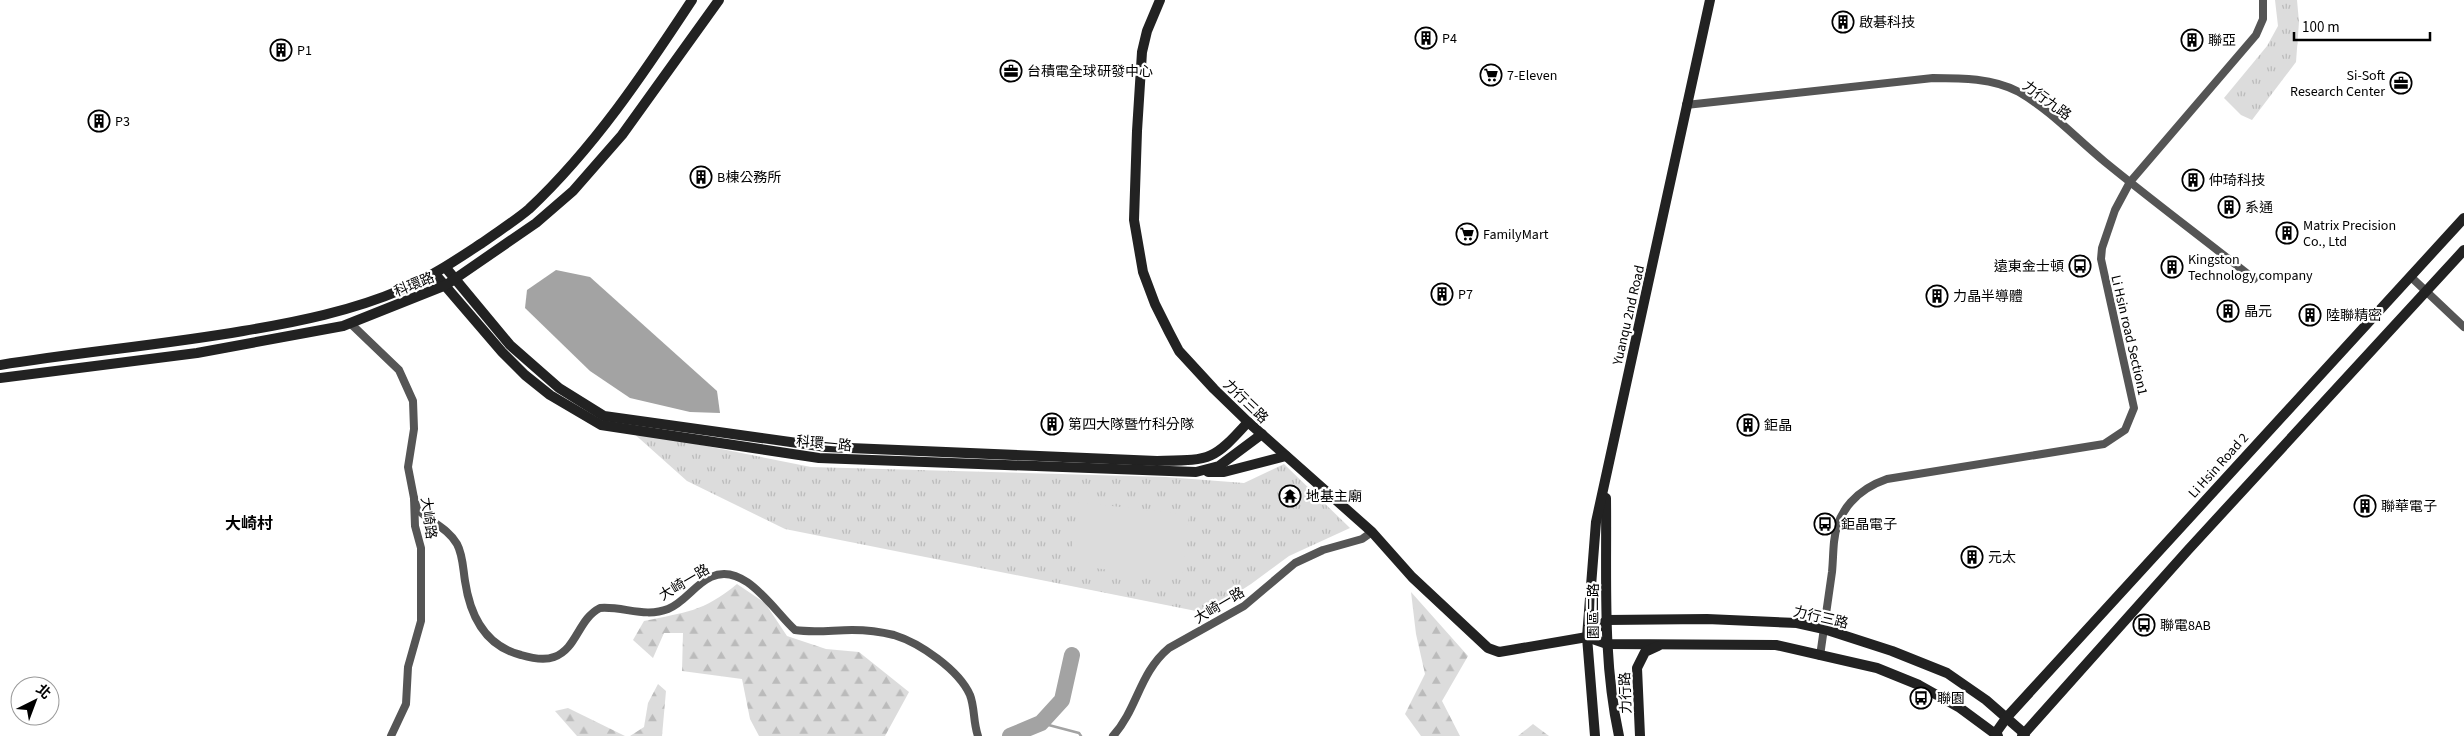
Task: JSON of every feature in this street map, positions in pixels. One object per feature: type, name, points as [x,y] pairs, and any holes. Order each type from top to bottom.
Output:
[{"type":"street","name":"科環路","points":[[0,365],[197,339],[283,324],[338,312],[401,290],[435,274],[527,210],[561,176],[641,77],[692,0]]},
{"type":"street","name":"科環路","points":[[0,378],[197,353],[310,333],[350,323],[451,283],[536,223],[574,191],[622,135],[719,0]]},
{"type":"street","name":"力行三路","points":[[1160,0],[1147,31],[1142,52],[1134,220],[1143,272],[1155,304],[1179,351],[1248,422],[1372,532],[1412,577],[1488,648],[1499,652],[1587,637],[1607,644],[1776,646],[1877,668],[1919,685],[1960,708],[1996,735]]},
{"type":"street","name":"Yuanqu 2nd Road","points":[[1587,637],[1596,522],[1606,485],[1710,0]]},
{"type":"street","name":"Li Hsin road Section1","points":[[1820,656],[1834,561],[1834,540],[1839,518],[1851,500],[1869,485],[1887,479],[2104,444],[2124,430],[2134,408],[2101,258],[2102,248],[2115,210],[2130,182],[2256,35],[2263,19],[2263,0]]},
{"type":"street","name":"力行九路","points":[[1686,105],[1933,78],[1966,78],[1996,84],[2018,92],[2045,111],[2130,182],[2254,279]]},
{"type":"street","name":"Li Hsin Road 2","points":[[1996,735],[2007,717],[2464,218]]},
{"type":"street","points":[[2025,735],[2188,550],[2464,250]]},
{"type":"street","name":"科環一路","points":[[446,268],[451,283],[502,352],[525,375],[550,395],[601,425],[819,458],[1202,472],[1233,457],[1262,434]]},
{"type":"street","name":"科環一路","points":[[435,274],[451,283],[510,345],[559,388],[604,416],[826,447],[1158,461],[1204,459],[1216,455],[1248,422]]},
{"type":"street","points":[[2411,277],[2464,327]]},
{"type":"street","name":"大崎路","points":[[350,323],[399,370],[413,401],[414,429],[408,467],[414,498],[415,526],[421,548],[421,621],[408,667],[406,704],[391,736]]},
{"type":"street","points":[[1202,472],[1224,472],[1286,456]]},
{"type":"street","name":"園區二路","points":[[1606,485],[1607,644],[1610,698],[1618,736]]},
{"type":"street","name":"大崎一路","points":[[414,498],[417,510],[448,532],[456,543],[461,555],[470,604],[477,622],[487,637],[505,650],[528,657],[553,658],[566,649],[586,618],[600,608],[641,612],[667,609],[678,604],[711,577],[729,574],[747,581],[795,630],[808,632],[853,630],[894,635],[931,654],[952,670],[965,686],[972,701],[973,720],[978,736]]},
{"type":"street","name":"大崎一路","points":[[1113,736],[1127,718],[1140,686],[1152,665],[1169,648],[1244,606],[1295,563],[1323,550],[1362,539],[1372,532]]},
{"type":"street","name":"力行三路","points":[[1607,620],[1716,619],[1796,624],[1824,629],[1892,650],[1947,673],[1986,700],[2025,735]]},
{"type":"street","points":[[1587,637],[1607,620]]},
{"type":"street","name":"園區二路","points":[[1587,637],[1595,736]]},
{"type":"street","name":"力行路","points":[[1640,736],[1636,668],[1644,652],[1652,648],[1674,644]]},
{"type":"green space","points":[[2275,0],[2297,0],[2299,22],[2296,62],[2252,120],[2241,115],[2224,98],[2267,46],[2278,26]]},
{"type":"green space","points":[[631,431],[811,467],[1166,477],[1244,483],[1284,464],[1350,528],[1289,556],[1251,584],[1206,613],[785,529],[687,481]]},
{"type":"green space","points":[[1078,502],[1189,515],[1182,579],[1070,565]]},
{"type":"green space","points":[[737,584],[765,603],[787,636],[826,649],[859,652],[909,692],[885,736],[759,736],[750,719],[742,679],[682,671],[683,633],[664,633],[653,658],[633,640],[644,621],[694,610],[714,600]]},
{"type":"green space","points":[[1411,592],[1468,656],[1442,701],[1460,736],[1421,736],[1405,714],[1425,674],[1416,634]]},
{"type":"green space","points":[[658,684],[666,691],[662,736],[630,736],[644,727],[648,703]]},
{"type":"green space","points":[[568,708],[625,736],[577,736],[555,711]]},
{"type":"green space","points":[[1533,724],[1549,736],[1518,736]]},
{"type":"shaded area","points":[[556,270],[590,277],[717,391],[720,413],[690,412],[630,398],[590,371],[525,308],[527,290]]},
{"type":"waterway","points":[[1010,736],[1041,723],[1062,700],[1072,655]]},
{"type":"waterway","points":[[1041,723],[1079,733],[1081,736]]},
{"type":"place","name":"啟碁科技","points":[[1843,22]]},
{"type":"place","name":"P4","points":[[1426,38]]},
{"type":"place","name":"聯亞","points":[[2192,40]]},
{"type":"place","name":"P1","points":[[281,50]]},
{"type":"place","name":"台積電全球研發中心","points":[[1011,71]]},
{"type":"place","name":"7-Eleven","points":[[1491,75]]},
{"type":"place","name":"Si-Soft Research Center","points":[[2401,83]]},
{"type":"place","name":"P3","points":[[99,121]]},
{"type":"place","name":"B棟公務所","points":[[701,177]]},
{"type":"place","name":"仲琦科技","points":[[2193,180]]},
{"type":"place","name":"系通","points":[[2229,207]]},
{"type":"place","name":"Matrix Precision Co., Ltd","points":[[2287,233]]},
{"type":"place","name":"FamilyMart","points":[[1467,234]]},
{"type":"place","name":"遠東金士頓","points":[[2080,266]]},
{"type":"place","name":"Kingston Technology company","points":[[2172,267]]},
{"type":"place","name":"P7","points":[[1442,294]]},
{"type":"place","name":"力晶半導體","points":[[1937,296]]},
{"type":"place","name":"晶元","points":[[2228,311]]},
{"type":"place","name":"陸聯精密","points":[[2310,315]]},
{"type":"place","name":"第四大隊暨竹科分隊","points":[[1052,424]]},
{"type":"place","name":"鉅晶","points":[[1748,425]]},
{"type":"place","name":"地基主廟","points":[[1290,496]]},
{"type":"place","name":"聯華電子","points":[[2365,506]]},
{"type":"place","name":"鉅晶電子","points":[[1825,524]]},
{"type":"place","name":"元太","points":[[1972,557]]},
{"type":"place","name":"聯電8AB","points":[[2144,625]]},
{"type":"place","name":"聯園","points":[[1921,698]]},
{"type":"district","name":"大崎村","points":[[249,523]]}]
